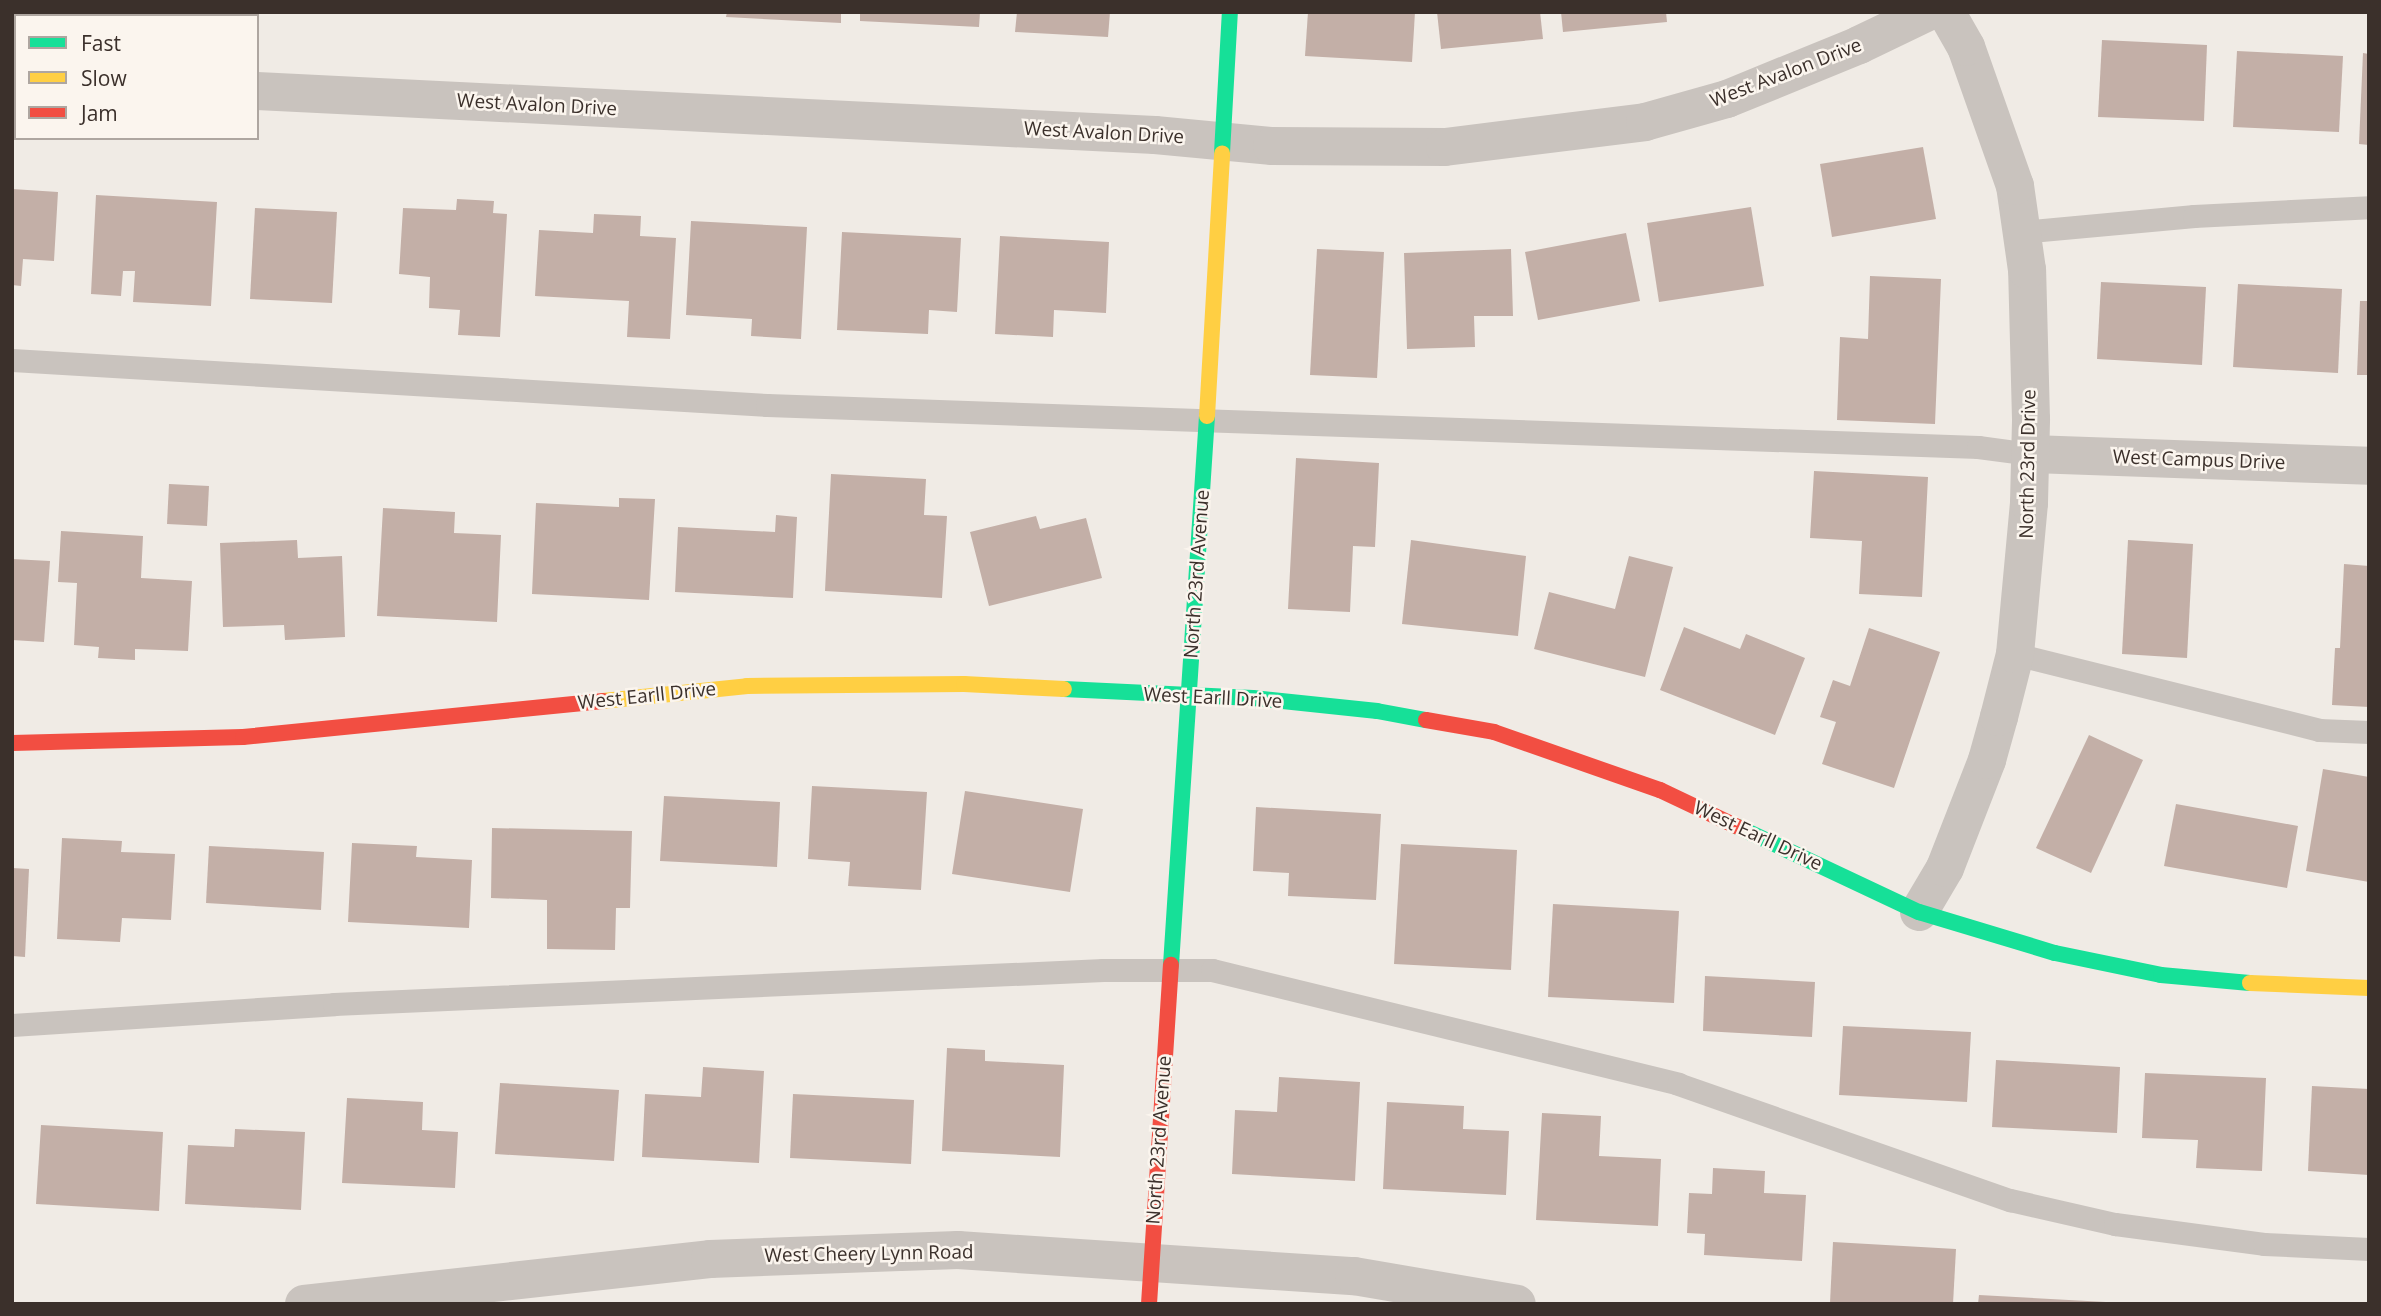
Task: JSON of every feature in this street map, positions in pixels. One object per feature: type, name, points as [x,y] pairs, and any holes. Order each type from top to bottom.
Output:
[{"type":"street","name":"North 23rd Avenue","points":[[1149,1304],[1207,422],[1230,12]]},
{"type":"street","name":"West Avalon Drive","points":[[259,91],[1222,141],[1272,146],[1445,148],[1645,122],[1727,99],[1859,46],[1928,12]]},
{"type":"street","name":"North 23rd Drive","points":[[1919,912],[1945,868],[1987,760],[2015,654],[2024,576],[2030,454],[2027,270],[2015,186],[1966,47],[1946,12]]},
{"type":"street","name":"West Campus Drive","points":[[2030,454],[2369,466]]},
{"type":"street","name":"West Earll Drive","points":[[12,743],[243,737],[747,686],[964,684],[1253,698],[1377,711],[1494,732],[1660,790],[1919,912],[2055,953],[2161,975],[2240,984],[2369,988]]},
{"type":"street","name":"West Cheery Lynn Road","points":[[304,1304],[710,1259],[958,1250],[1354,1276],[1517,1304]]},
{"type":"lane","points":[[2021,232],[2194,216],[2369,207]]},
{"type":"lane","points":[[12,360],[767,405],[1978,447],[2030,454]]},
{"type":"lane","points":[[2015,654],[2319,730],[2369,732]]},
{"type":"lane","points":[[12,1025],[334,1004],[1103,970],[1212,970],[1320,994],[1678,1084],[2010,1200],[2115,1224],[2264,1244],[2369,1250]]},
{"type":"building","points":[[727,12],[841,12],[841,23],[726,17]]},
{"type":"building","points":[[860,12],[980,12],[979,27],[860,21]]},
{"type":"building","points":[[1017,12],[1110,12],[1108,37],[1015,32]]},
{"type":"building","points":[[1308,12],[1415,12],[1412,62],[1305,56]]},
{"type":"building","points":[[1437,12],[1540,12],[1543,39],[1441,49]]},
{"type":"building","points":[[1561,12],[1666,12],[1667,22],[1563,32]]},
{"type":"building","points":[[2102,40],[2207,45],[2204,121],[2098,117]]},
{"type":"building","points":[[2237,51],[2343,56],[2339,132],[2233,127]]},
{"type":"building","points":[[2363,53],[2369,54],[2369,145],[2359,144]]},
{"type":"building","points":[[1923,147],[1936,219],[1832,237],[1820,164]]},
{"type":"building","points":[[12,189],[58,192],[54,261],[23,259],[21,286],[12,285]]},
{"type":"building","points":[[96,195],[217,202],[211,306],[133,302],[135,271],[123,271],[121,296],[91,294]]},
{"type":"building","points":[[457,199],[494,201],[493,213],[507,214],[500,337],[458,335],[460,310],[429,308],[430,277],[399,274],[403,208],[456,210]]},
{"type":"building","points":[[1751,207],[1764,286],[1659,302],[1647,223]]},
{"type":"building","points":[[255,208],[337,212],[332,303],[250,299]]},
{"type":"building","points":[[594,214],[641,216],[640,236],[676,238],[670,339],[627,337],[629,301],[535,296],[539,230],[593,233]]},
{"type":"building","points":[[691,221],[807,227],[801,339],[751,336],[752,319],[686,315]]},
{"type":"building","points":[[842,232],[961,238],[957,312],[929,310],[928,334],[837,330]]},
{"type":"building","points":[[1626,233],[1640,301],[1538,320],[1525,252]]},
{"type":"building","points":[[1000,236],[1109,242],[1106,313],[1054,310],[1053,337],[995,334]]},
{"type":"building","points":[[1317,249],[1384,252],[1377,378],[1310,375]]},
{"type":"building","points":[[1511,249],[1513,316],[1474,316],[1475,347],[1407,349],[1404,253]]},
{"type":"building","points":[[1870,276],[1941,279],[1935,424],[1837,420],[1840,337],[1868,339]]},
{"type":"building","points":[[2101,282],[2206,287],[2202,365],[2097,359]]},
{"type":"building","points":[[2238,284],[2342,289],[2338,373],[2233,367]]},
{"type":"building","points":[[2360,301],[2369,301],[2369,375],[2357,375]]},
{"type":"building","points":[[1296,458],[1379,463],[1375,547],[1353,546],[1350,612],[1288,609]]},
{"type":"building","points":[[1814,471],[1928,477],[1922,597],[1859,594],[1862,541],[1810,538]]},
{"type":"building","points":[[831,474],[926,479],[924,515],[947,516],[942,598],[825,591]]},
{"type":"building","points":[[169,484],[209,486],[207,526],[167,524]]},
{"type":"building","points":[[619,498],[655,499],[649,600],[532,594],[536,503],[619,507]]},
{"type":"building","points":[[383,508],[455,512],[454,533],[501,535],[497,622],[377,616]]},
{"type":"building","points":[[776,515],[797,517],[793,598],[675,592],[678,527],[775,532]]},
{"type":"building","points":[[1036,516],[1040,529],[1086,518],[1102,578],[989,606],[970,532]]},
{"type":"building","points":[[61,531],[143,536],[141,578],[192,581],[188,651],[135,649],[135,660],[98,658],[99,647],[74,645],[77,583],[58,582]]},
{"type":"building","points":[[297,540],[298,558],[342,556],[345,637],[285,640],[284,625],[223,627],[220,543]]},
{"type":"building","points":[[1411,540],[1526,556],[1518,636],[1402,624]]},
{"type":"building","points":[[2128,540],[2193,544],[2187,658],[2122,654]]},
{"type":"building","points":[[1629,556],[1673,567],[1645,677],[1534,649],[1549,592],[1615,609]]},
{"type":"building","points":[[12,559],[50,561],[44,642],[12,640]]},
{"type":"building","points":[[2344,564],[2369,566],[2369,707],[2332,705],[2335,648],[2340,648]]},
{"type":"building","points":[[1684,627],[1740,649],[1746,634],[1805,658],[1775,735],[1660,690]]},
{"type":"building","points":[[1869,628],[1940,652],[1894,788],[1822,764],[1836,722],[1820,717],[1833,680],[1850,686]]},
{"type":"building","points":[[2089,735],[2143,760],[2091,873],[2036,848]]},
{"type":"building","points":[[2323,769],[2369,777],[2369,882],[2306,871]]},
{"type":"building","points":[[812,786],[927,792],[921,890],[848,886],[850,862],[808,859]]},
{"type":"building","points":[[965,791],[1083,809],[1070,892],[952,874]]},
{"type":"building","points":[[664,796],[780,802],[777,867],[660,861]]},
{"type":"building","points":[[2176,804],[2298,826],[2287,888],[2164,866]]},
{"type":"building","points":[[1256,807],[1381,814],[1376,900],[1288,896],[1289,873],[1253,871]]},
{"type":"building","points":[[492,828],[632,831],[630,908],[616,908],[615,950],[547,949],[547,900],[491,898]]},
{"type":"building","points":[[62,838],[122,841],[121,852],[175,854],[171,920],[122,918],[120,942],[57,939]]},
{"type":"building","points":[[352,843],[417,846],[416,857],[472,860],[469,928],[348,922]]},
{"type":"building","points":[[1401,844],[1517,850],[1511,970],[1394,964]]},
{"type":"building","points":[[209,846],[324,852],[321,910],[206,903]]},
{"type":"building","points":[[12,868],[29,869],[25,957],[12,956]]},
{"type":"building","points":[[1553,904],[1679,911],[1674,1003],[1548,997]]},
{"type":"building","points":[[1705,976],[1815,982],[1812,1037],[1703,1031]]},
{"type":"building","points":[[1843,1026],[1971,1032],[1967,1102],[1839,1095]]},
{"type":"building","points":[[947,1048],[985,1050],[985,1061],[1064,1065],[1060,1157],[942,1151]]},
{"type":"building","points":[[1996,1060],[2120,1067],[2117,1133],[1992,1127]]},
{"type":"building","points":[[703,1067],[764,1071],[759,1163],[642,1157],[645,1094],[701,1097]]},
{"type":"building","points":[[2145,1073],[2266,1078],[2262,1171],[2196,1168],[2198,1140],[2142,1138]]},
{"type":"building","points":[[1279,1077],[1360,1082],[1355,1181],[1232,1174],[1235,1110],[1277,1112]]},
{"type":"building","points":[[500,1083],[619,1090],[614,1161],[495,1154]]},
{"type":"building","points":[[2312,1086],[2369,1089],[2369,1175],[2308,1171]]},
{"type":"building","points":[[793,1094],[914,1100],[911,1164],[790,1158]]},
{"type":"building","points":[[347,1098],[423,1102],[422,1130],[458,1132],[455,1188],[342,1183]]},
{"type":"building","points":[[1387,1102],[1464,1106],[1463,1129],[1509,1131],[1506,1195],[1383,1189]]},
{"type":"building","points":[[1542,1113],[1601,1116],[1599,1156],[1661,1159],[1658,1226],[1536,1220]]},
{"type":"building","points":[[41,1125],[163,1132],[159,1211],[36,1204]]},
{"type":"building","points":[[235,1129],[305,1132],[301,1210],[185,1204],[188,1145],[234,1147]]},
{"type":"building","points":[[1713,1168],[1765,1171],[1764,1193],[1806,1195],[1802,1261],[1704,1255],[1705,1234],[1687,1233],[1689,1193],[1712,1194]]},
{"type":"building","points":[[1833,1242],[1956,1249],[1953,1304],[1830,1303]]},
{"type":"building","points":[[1979,1295],[2106,1302],[2106,1304],[1978,1304]]},
{"type":"traffic: fast","points":[[1222,153],[1230,12]]},
{"type":"traffic: fast","points":[[1171,965],[1207,416]]},
{"type":"traffic: fast","points":[[1064,689],[1253,698],[1377,711],[1426,720]]},
{"type":"traffic: fast","points":[[1738,827],[1919,912],[2055,953],[2161,975],[2250,983]]},
{"type":"traffic: slow","points":[[1207,416],[1222,153]]},
{"type":"traffic: slow","points":[[603,701],[747,686],[964,684],[1064,689]]},
{"type":"traffic: slow","points":[[2250,983],[2369,988]]},
{"type":"traffic: jam","points":[[12,743],[243,737],[603,701]]},
{"type":"traffic: jam","points":[[1426,720],[1494,732],[1660,790],[1738,827]]},
{"type":"traffic: jam","points":[[1149,1304],[1171,965]]}]
